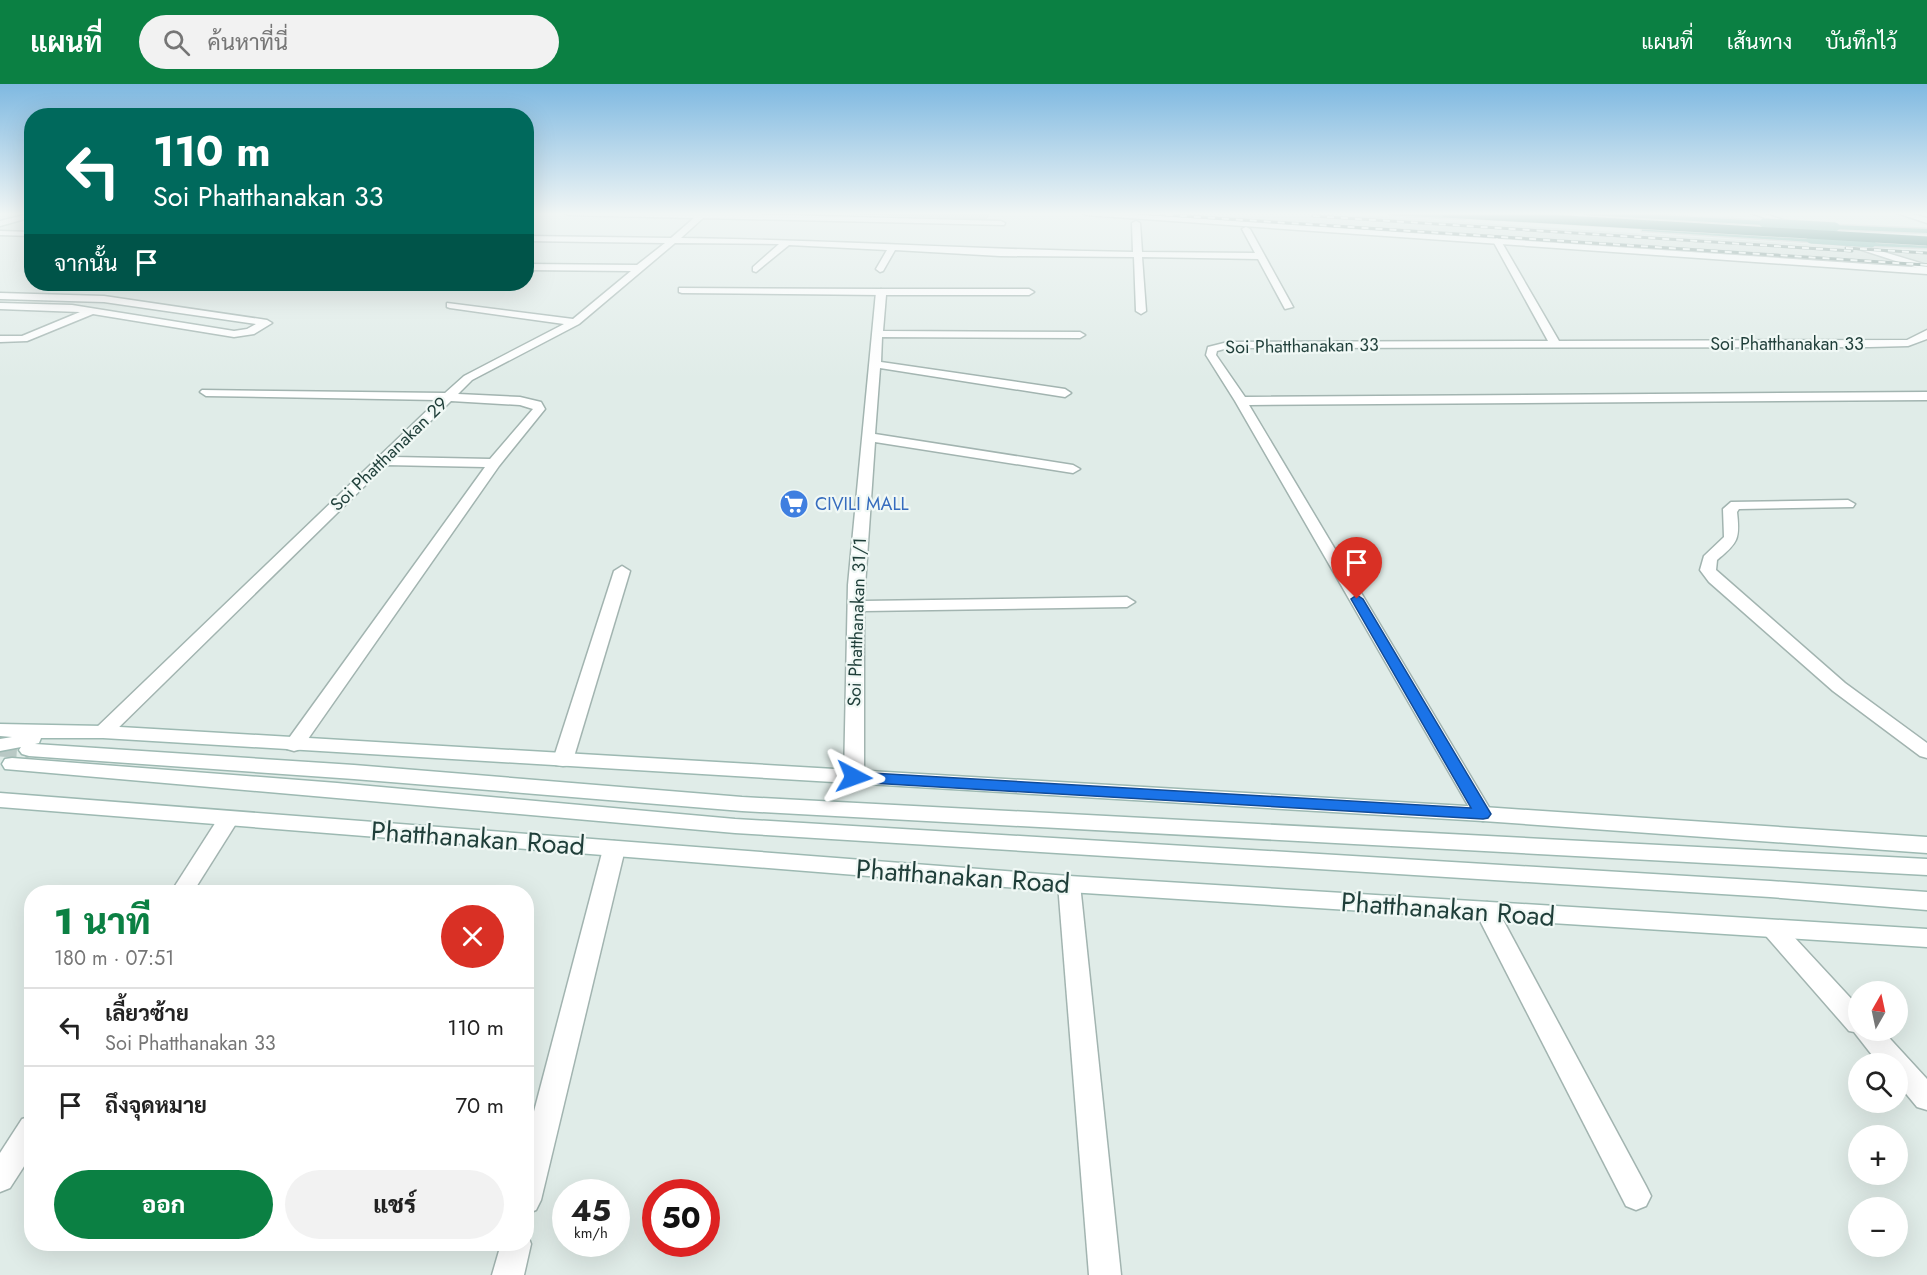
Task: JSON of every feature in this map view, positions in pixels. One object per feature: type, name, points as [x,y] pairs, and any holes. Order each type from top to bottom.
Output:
[{"type":"street","name":"Soi Phatthanakan 29","points":[[103,732],[468,378],[575,322],[639,269]]},
{"type":"street","points":[[1139,269],[1141,311]]},
{"type":"street","points":[[1268,269],[1288,306]]},
{"type":"street","points":[[1513,269],[1555,344]]},
{"type":"street","points":[[1897,269],[1927,269]]},
{"type":"street","points":[[682,290],[1029,292]]},
{"type":"street","name":"Soi Phatthanakan 31/1","points":[[854,777],[856,606],[881,292]]},
{"type":"street","points":[[0,296],[104,299],[267,323],[250,332],[234,334],[94,311],[0,306]]},
{"type":"street","points":[[450,305],[575,322]]},
{"type":"street","points":[[0,339],[23,339],[94,311]]},
{"type":"street","name":"Soi Phatthanakan 33","points":[[1483,814],[1241,400],[1211,355],[1212,349],[1228,345],[1908,343],[1921,339],[1927,333]]},
{"type":"street","points":[[876,334],[1080,336]]},
{"type":"street","points":[[874,364],[1065,393]]},
{"type":"street","points":[[206,392],[448,397],[520,401],[537,405],[539,409],[494,463],[294,745]]},
{"type":"street","points":[[1241,400],[1927,396]]},
{"type":"street","points":[[868,437],[1073,469]]},
{"type":"street","points":[[382,461],[494,463]]},
{"type":"street","points":[[1848,504],[1736,505],[1730,509],[1732,533],[1729,540],[1709,559],[1708,570],[1737,600],[1839,687],[1927,752]]},
{"type":"street","points":[[563,760],[622,571]]},
{"type":"street","points":[[856,606],[1127,602]]},
{"type":"street","points":[[0,730],[61,733],[103,732],[1483,814],[1927,845]]},
{"type":"street","points":[[0,745],[61,733]]},
{"type":"street","name":"Phatthanakan Road","points":[[1927,867],[742,804],[354,772],[21,757],[337,790],[735,826],[1927,901]]},
{"type":"street","name":"Phatthanakan Road","points":[[0,800],[1069,884],[1927,939]]},
{"type":"street","points":[[186,885],[228,819]]},
{"type":"street","points":[[534,1168],[614,849]]},
{"type":"street","points":[[1069,884],[1105,1275]]},
{"type":"street","points":[[1487,911],[1636,1196]]},
{"type":"street","points":[[1774,930],[1848,1012]]},
{"type":"street","points":[[1875,1041],[1886,1053]]},
{"type":"street","points":[[1908,1078],[1927,1098]]},
{"type":"street","points":[[0,1178],[24,1140]]},
{"type":"street","points":[[508,1275],[514,1251]]},
{"type":"shaded area","points":[[1878,269],[1927,269],[1927,272]]},
{"type":"tunnel","points":[[0,748],[29,750]]},
{"type":"place","name":"CIVILI MALL","points":[[794,504]]},
{"type":"route","points":[[854,777],[1483,814],[1357,599]]}]
